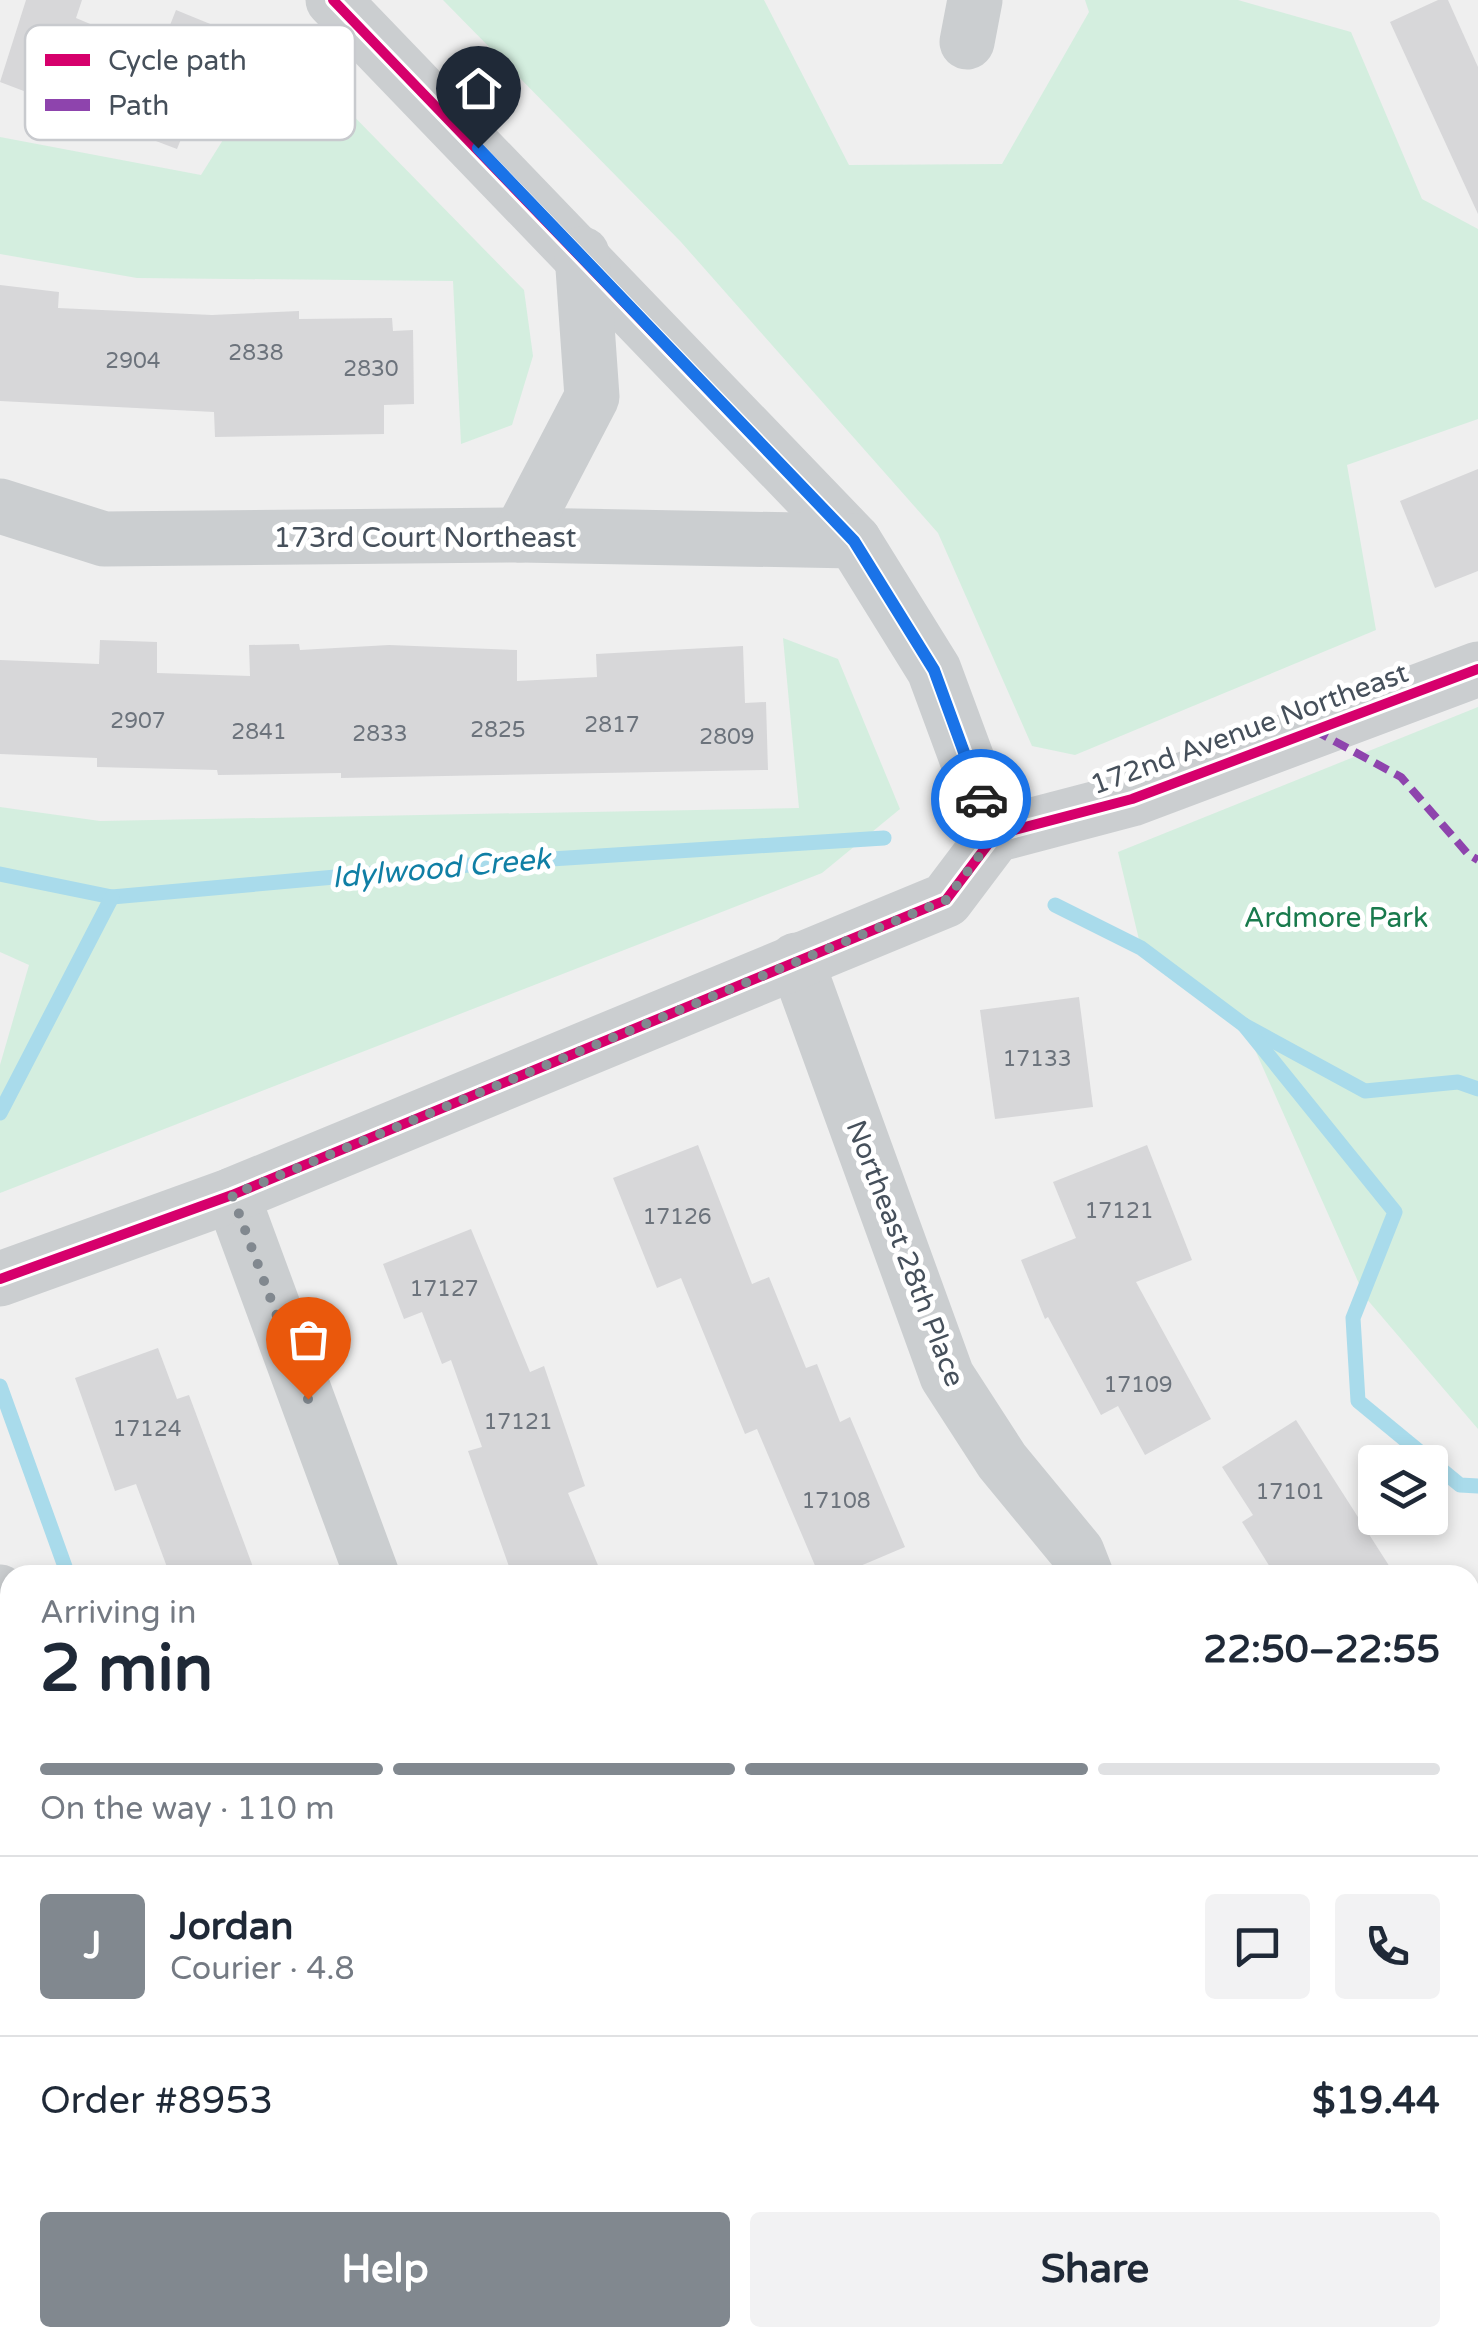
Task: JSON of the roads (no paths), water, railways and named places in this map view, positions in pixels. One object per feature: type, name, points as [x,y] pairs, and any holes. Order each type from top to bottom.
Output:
[{"type":"street","points":[[0,1279],[232,1195],[946,900],[995,835],[934,670],[854,541],[582,254],[333,0]]},
{"type":"street","points":[[520,535],[592,397],[582,254]]},
{"type":"street","name":"173rd Court Northeast","points":[[0,506],[104,539],[520,535],[854,541]]},
{"type":"street","name":"172nd Avenue Northeast","points":[[995,835],[1132,799],[1478,669]]},
{"type":"street","name":"Northeast 28th Place","points":[[796,960],[947,1376],[1002,1462],[1077,1552],[1082,1565]]},
{"type":"street","points":[[232,1195],[368,1565]]},
{"type":"waterway","name":"Idylwood Creek","points":[[0,874],[112,897],[503,862],[884,838]]},
{"type":"waterway","points":[[0,1113],[112,897]]},
{"type":"waterway","name":"Idylwood Creek","points":[[1055,905],[1141,948],[1244,1025],[1365,1091],[1458,1082],[1478,1089]]},
{"type":"waterway","points":[[1244,1025],[1395,1212],[1353,1318],[1358,1401],[1460,1485],[1478,1486]]},
{"type":"waterway","points":[[0,1386],[64,1565]]},
{"type":"park label","name":"Ardmore Park","points":[[1336,917]]}]
